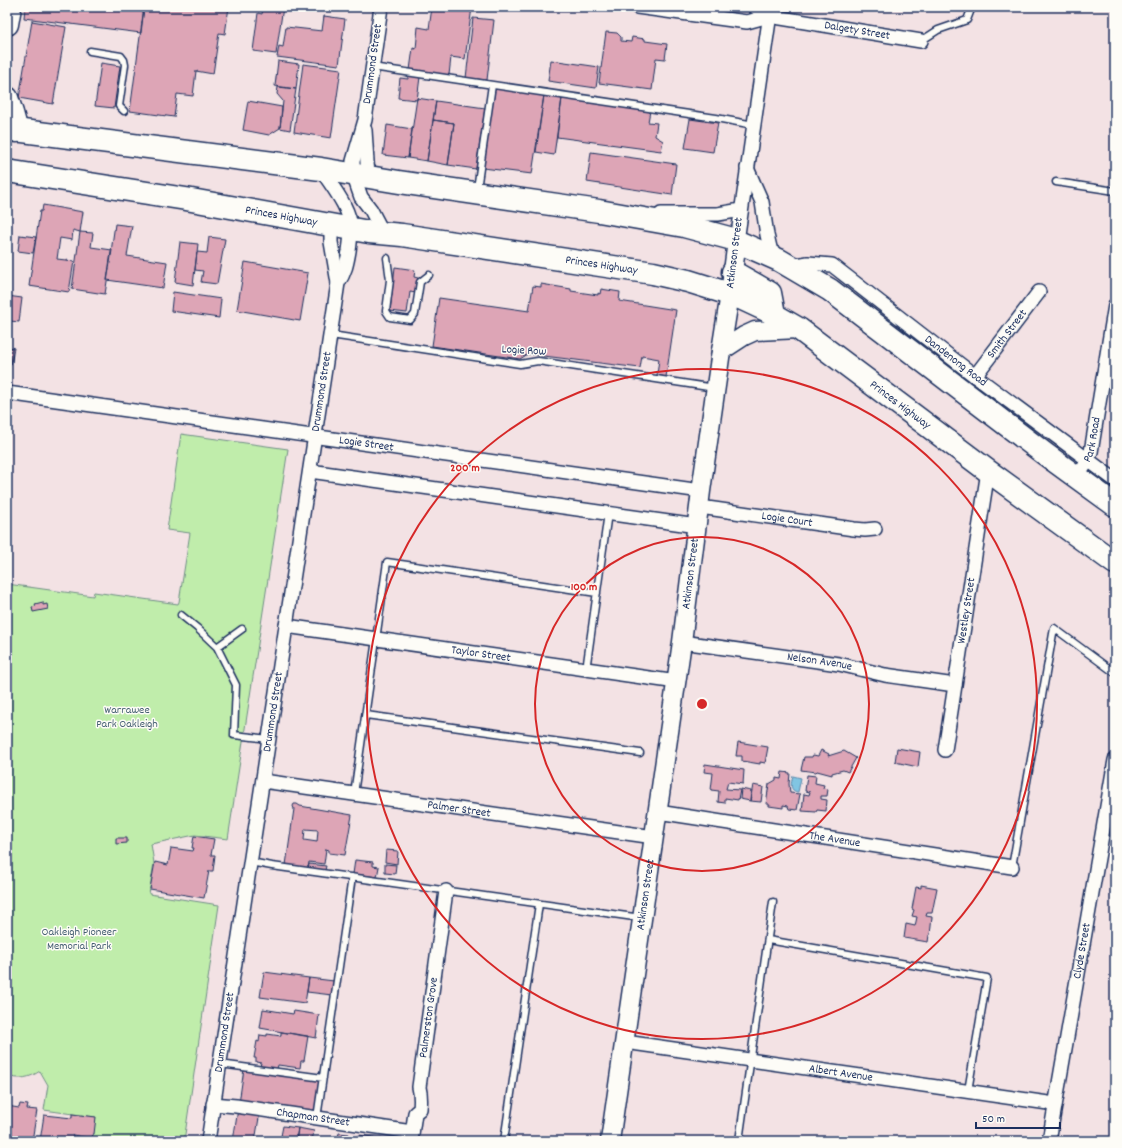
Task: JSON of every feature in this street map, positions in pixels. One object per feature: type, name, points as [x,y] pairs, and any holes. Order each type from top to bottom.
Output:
[{"type":"highway","points":[[7,24],[10,7]]},
{"type":"highway","points":[[7,98],[12,113],[12,130],[321,169],[622,214],[691,227],[737,241],[781,261],[849,303],[1083,469],[1115,505]]},
{"type":"highway","name":"Princes Highway","points":[[7,171],[186,199],[341,227],[667,276],[730,294],[774,314],[799,330],[988,471],[1115,563]]},
{"type":"highway","points":[[733,272],[770,293],[774,314]]},
{"type":"street","name":"Drummond Street","points":[[381,7],[364,120],[353,162],[361,176],[361,197],[371,210],[383,233]]},
{"type":"street","name":"Dalgety Street","points":[[642,7],[747,22],[770,12]]},
{"type":"street","name":"Dalgety Street","points":[[755,7],[770,12],[921,41]]},
{"type":"street","name":"Atkinson Street","points":[[610,1141],[677,682],[700,499],[770,12]]},
{"type":"street","points":[[747,168],[762,202],[767,235],[781,261]]},
{"type":"street","name":"Drummond Street","points":[[208,1141],[331,335],[338,283],[331,242],[341,227],[347,210],[321,169]]},
{"type":"street","points":[[622,214],[718,214],[741,210]]},
{"type":"street","name":"Drummond Street","points":[[338,283],[344,276],[348,254],[341,227]]},
{"type":"street","name":"Dandenong Road","points":[[781,261],[832,265],[975,376],[1083,469],[1115,480]]},
{"type":"street","name":"Smith Street","points":[[975,376],[1039,292]]},
{"type":"street","name":"Park Road","points":[[1083,469],[1091,452],[1115,305]]},
{"type":"street","points":[[721,351],[744,336],[755,331],[799,330]]},
{"type":"street","name":"Logie Street","points":[[7,392],[316,436],[700,499]]},
{"type":"street","points":[[310,470],[697,526]]},
{"type":"street","name":"Westley Street","points":[[945,750],[988,471]]},
{"type":"street","name":"Logie Court","points":[[700,499],[854,529],[865,530],[875,528]]},
{"type":"street","name":"Taylor Street","points":[[286,626],[677,682]]},
{"type":"street","name":"Nelson Avenue","points":[[682,642],[839,664],[885,675],[955,685]]},
{"type":"street","name":"Clyde Street","points":[[1049,1141],[1115,760]]},
{"type":"street","name":"Palmer Street","points":[[263,781],[654,837]]},
{"type":"street","name":"The Avenue","points":[[658,812],[1012,867]]},
{"type":"street","name":"Palmerston Grove","points":[[412,1136],[415,1113],[420,1108],[422,1097],[419,1087],[446,890]]},
{"type":"street","name":"Albert Avenue","points":[[625,1042],[1056,1104]]},
{"type":"street","name":"Chapman Street","points":[[213,1104],[317,1118],[412,1136]]},
{"type":"lane","points":[[921,41],[938,30],[967,20],[972,7]]},
{"type":"lane","points":[[90,51],[121,56],[124,60],[125,65],[119,106],[124,112]]},
{"type":"lane","points":[[372,67],[716,118],[754,125]]},
{"type":"lane","points":[[477,193],[492,85]]},
{"type":"lane","points":[[1056,182],[1115,191]]},
{"type":"lane","points":[[387,258],[390,280],[386,311],[390,317],[410,320],[415,314],[420,282],[429,275]]},
{"type":"lane","name":"Logie Row","points":[[331,335],[520,364],[538,361],[716,388]]},
{"type":"lane","points":[[586,670],[608,513]]},
{"type":"lane","points":[[354,794],[387,562],[597,593]]},
{"type":"lane","points":[[181,615],[217,647],[236,685],[234,735],[269,739]]},
{"type":"lane","points":[[1012,867],[1054,628],[1115,673]]},
{"type":"lane","points":[[217,647],[242,629]]},
{"type":"lane","points":[[366,714],[640,753]]},
{"type":"lane","points":[[250,862],[643,919]]},
{"type":"lane","points":[[317,1118],[352,877]]},
{"type":"lane","points":[[739,1141],[774,902]]},
{"type":"lane","points":[[504,1141],[539,904]]},
{"type":"lane","points":[[768,940],[987,978],[968,1091]]},
{"type":"lane","points":[[220,1064],[323,1078]]},
{"type":"green space","name":"Warrawee Park Oakleigh","points":[[181,434],[288,449],[228,839],[195,835],[151,844],[154,863],[149,894],[219,905],[184,1141],[91,1141],[95,1117],[44,1110],[48,1085],[40,1071],[24,1078],[7,1076],[7,584],[93,596],[94,592],[178,604],[190,533],[167,530]]},
{"type":"water","points":[[793,776],[801,778],[798,792],[792,788],[791,784]]},
{"type":"building","points":[[25,7],[144,7],[141,33],[24,18]]},
{"type":"building","points":[[144,7],[229,7],[225,34],[219,33],[213,74],[196,71],[193,96],[177,94],[174,117],[130,111]]},
{"type":"building","points":[[263,7],[283,7],[276,54],[253,51],[258,13],[262,14]]},
{"type":"building","points":[[432,7],[472,7],[465,59],[451,57],[449,75],[410,70],[413,48],[416,49],[418,27],[429,29]]},
{"type":"building","points":[[324,16],[345,19],[339,65],[277,57],[279,46],[283,47],[286,27],[322,31]]},
{"type":"building","points":[[473,18],[494,20],[487,80],[466,78]]},
{"type":"building","points":[[32,21],[66,27],[53,104],[19,98]]},
{"type":"building","points":[[606,32],[617,33],[621,37],[621,41],[631,42],[632,37],[645,39],[645,41],[667,44],[665,59],[656,58],[652,90],[599,83]]},
{"type":"building","points":[[551,60],[599,67],[596,88],[548,81]]},
{"type":"building","points":[[278,61],[299,64],[296,89],[275,86]]},
{"type":"building","points":[[101,63],[120,66],[114,108],[95,106]]},
{"type":"building","points":[[303,64],[341,69],[331,138],[294,132]]},
{"type":"building","points":[[408,76],[420,77],[417,100],[398,98],[400,78],[408,79]]},
{"type":"building","points":[[278,87],[296,89],[290,130],[280,128],[283,101],[277,94]]},
{"type":"building","points":[[495,88],[544,95],[532,174],[483,168]]},
{"type":"building","points":[[544,95],[562,98],[554,155],[536,152]]},
{"type":"building","points":[[417,98],[436,101],[427,161],[408,158]]},
{"type":"building","points":[[562,98],[650,111],[648,122],[657,123],[655,136],[663,141],[661,151],[557,137]]},
{"type":"building","points":[[248,101],[282,107],[280,128],[269,135],[243,130]]},
{"type":"building","points":[[436,101],[485,108],[476,169],[448,165],[454,123],[433,120]]},
{"type":"building","points":[[690,119],[718,123],[713,152],[685,148]]},
{"type":"building","points":[[433,120],[454,123],[448,165],[427,161]]},
{"type":"building","points":[[387,125],[412,129],[408,158],[383,155]]},
{"type":"building","points":[[591,152],[676,164],[672,195],[587,182]]},
{"type":"building","points":[[43,205],[83,212],[80,232],[73,230],[72,240],[60,238],[57,259],[74,261],[69,292],[29,286],[40,211],[42,211]]},
{"type":"building","points":[[115,224],[132,226],[127,256],[167,262],[163,288],[107,280]]},
{"type":"building","points":[[80,232],[93,233],[91,247],[112,250],[105,294],[72,289]]},
{"type":"building","points":[[20,235],[36,237],[33,253],[18,251]]},
{"type":"building","points":[[209,237],[225,239],[217,284],[201,282],[203,271],[195,270],[197,252],[207,253]]},
{"type":"building","points":[[180,242],[198,244],[193,285],[175,282]]},
{"type":"building","points":[[245,262],[308,273],[300,321],[237,310]]},
{"type":"building","points":[[395,267],[415,270],[414,277],[418,278],[416,293],[410,292],[407,313],[390,311]]},
{"type":"building","points":[[541,284],[598,295],[598,293],[600,294],[601,289],[620,292],[619,301],[676,310],[666,377],[657,375],[659,359],[642,356],[640,368],[528,354],[520,359],[432,346],[439,298],[529,311],[533,286],[541,287]]},
{"type":"building","points":[[173,292],[221,299],[219,318],[171,311]]},
{"type":"building","points":[[7,296],[22,298],[19,322],[10,321],[7,343]]},
{"type":"building","points":[[7,347],[14,348],[11,365],[7,364]]},
{"type":"building","points":[[43,602],[43,605],[47,604],[48,609],[33,612],[32,607],[36,606],[35,604]]},
{"type":"building","points":[[738,742],[768,747],[765,763],[760,762],[760,764],[742,761],[742,756],[736,756]]},
{"type":"building","points":[[897,748],[920,752],[918,767],[895,762]]},
{"type":"building","points":[[821,750],[829,754],[828,756],[844,751],[856,758],[848,772],[843,770],[832,773],[832,775],[817,771],[801,770],[804,757],[812,757],[813,755],[818,756]]},
{"type":"building","points":[[705,764],[744,770],[743,784],[728,782],[726,789],[740,790],[738,800],[725,798],[725,803],[718,802],[719,791],[711,790],[713,773],[704,772]]},
{"type":"building","points":[[782,772],[790,773],[790,793],[800,794],[797,810],[789,809],[788,806],[783,805],[783,808],[769,806],[769,804],[766,804],[769,784],[776,780],[776,778],[781,779]]},
{"type":"building","points":[[807,775],[816,776],[815,783],[824,785],[823,788],[828,789],[827,796],[821,796],[821,799],[827,800],[826,811],[802,811],[804,794],[809,795],[810,792],[805,791]]},
{"type":"building","points":[[753,785],[763,787],[761,802],[750,801]]},
{"type":"building","points":[[741,789],[751,791],[750,801],[740,799]]},
{"type":"building","points":[[294,804],[297,804],[300,806],[352,815],[345,855],[329,853],[329,850],[326,849],[324,864],[309,862],[308,868],[286,865],[294,809]],"holes":[[[305,829],[318,830],[317,842],[304,840]]]},
{"type":"building","points":[[194,836],[214,839],[211,855],[215,855],[213,871],[209,871],[204,898],[150,889],[155,862],[168,865],[171,848],[193,851]]},
{"type":"building","points":[[116,838],[127,838],[127,843],[116,844]]},
{"type":"building","points":[[386,850],[398,851],[397,864],[385,862]]},
{"type":"building","points":[[355,860],[373,862],[373,866],[379,867],[377,877],[353,874]]},
{"type":"building","points":[[309,864],[326,866],[325,870],[308,868]]},
{"type":"building","points":[[385,864],[396,865],[395,874],[385,873]]},
{"type":"building","points":[[921,885],[937,888],[932,913],[927,913],[926,916],[932,917],[928,942],[904,938],[906,924],[915,926],[917,917],[912,916],[914,910],[912,909],[916,887],[921,888]]},
{"type":"building","points":[[264,972],[309,978],[305,1003],[260,997]]},
{"type":"building","points":[[309,978],[334,981],[332,995],[307,992]]},
{"type":"building","points":[[263,1009],[293,1014],[294,1011],[319,1015],[316,1038],[260,1028]]},
{"type":"building","points":[[281,1032],[308,1036],[304,1061],[301,1061],[300,1068],[278,1065],[277,1069],[260,1066],[261,1063],[256,1062],[256,1058],[254,1058],[257,1041],[259,1042],[260,1035],[267,1036],[267,1034],[281,1036]]},
{"type":"building","points":[[244,1069],[320,1080],[315,1111],[239,1103]]},
{"type":"building","points":[[20,1104],[28,1105],[27,1109],[37,1110],[32,1141],[7,1141],[7,1106],[19,1108]]},
{"type":"building","points":[[238,1109],[260,1112],[255,1141],[233,1141]]},
{"type":"building","points":[[72,1114],[96,1117],[92,1140],[73,1135],[72,1141],[40,1141],[44,1115],[72,1118]]},
{"type":"building","points":[[283,1126],[298,1128],[296,1141],[280,1141]]},
{"type":"building","points":[[298,1128],[314,1131],[312,1141],[296,1141]]},
{"type":"building","points":[[339,1133],[349,1134],[348,1141],[337,1141]]},
{"type":"building","points":[[359,1135],[393,1140],[393,1141],[358,1141]]},
{"type":"park label","name":"Oakleigh Pioneer Memorial Park","points":[[79,939]]}]
